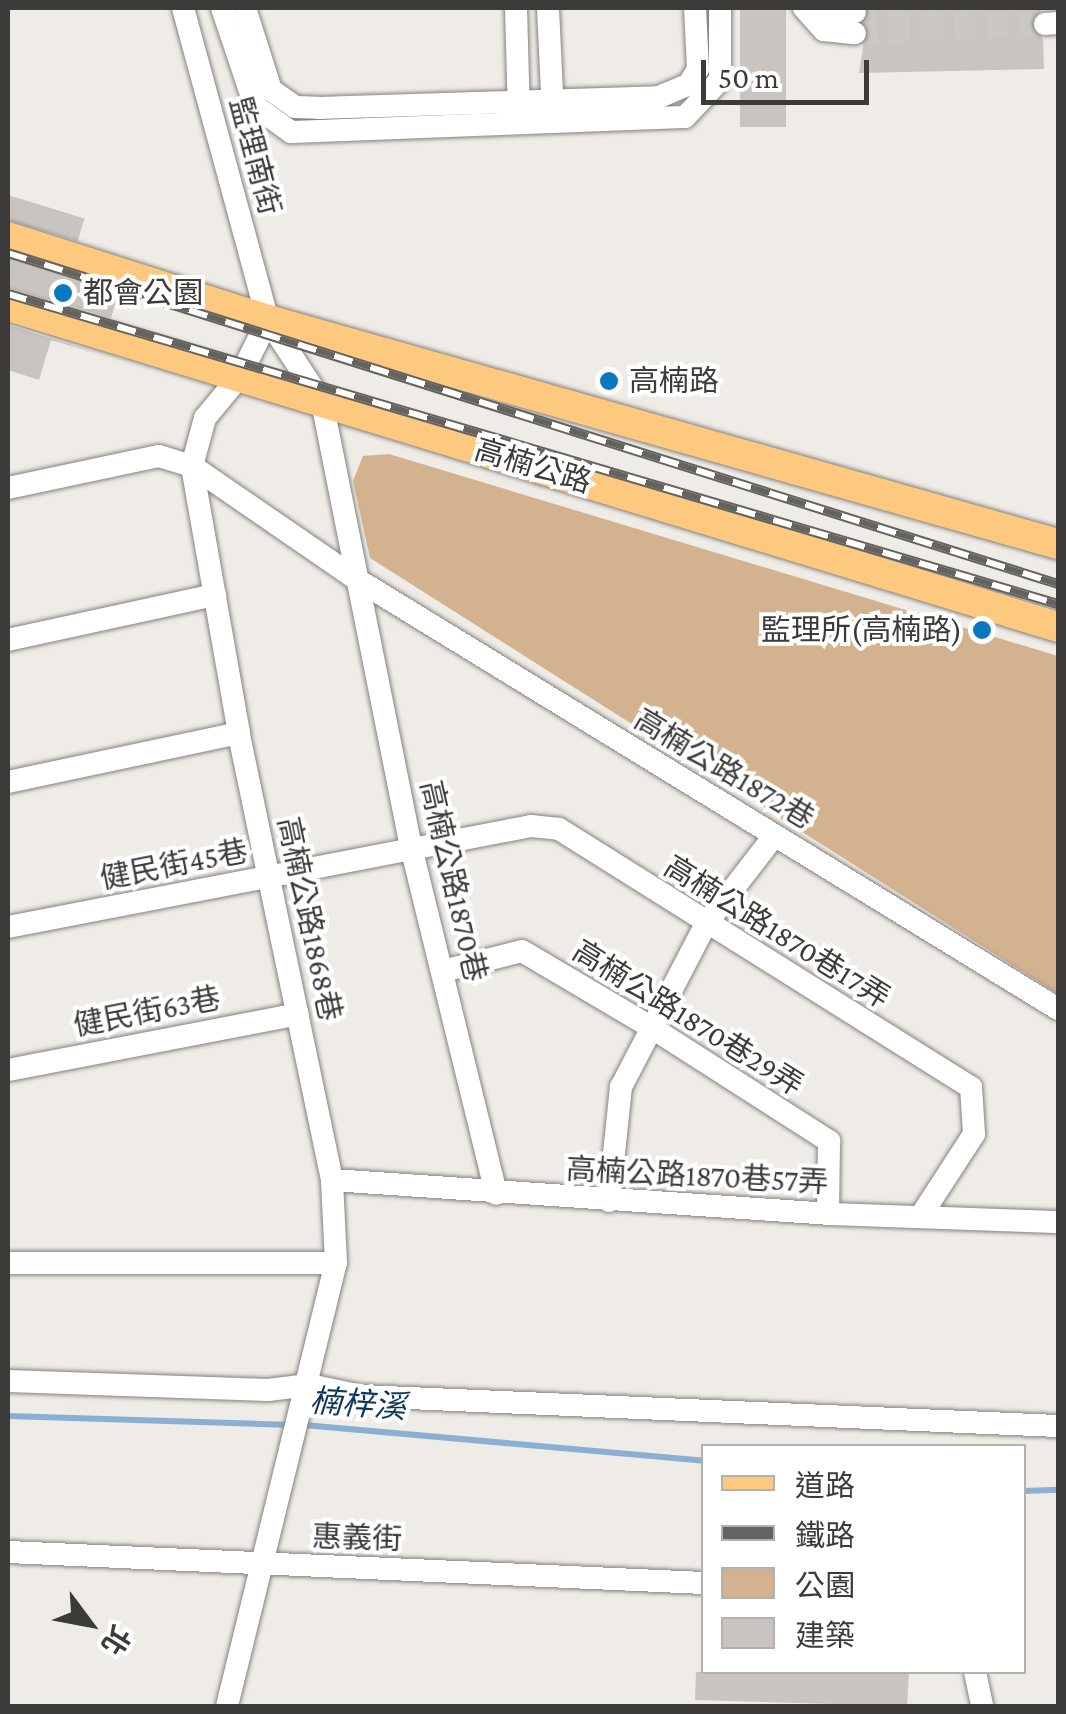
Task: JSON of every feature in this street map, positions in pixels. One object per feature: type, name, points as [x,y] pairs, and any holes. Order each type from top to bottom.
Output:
[{"type":"main road","points":[[8,236],[268,320],[1058,544]]},
{"type":"main road","name":"高楠公路","points":[[8,306],[1058,627]]},
{"type":"street","name":"監理南街","points":[[183,8],[268,320],[322,402]]},
{"type":"street","points":[[222,8],[255,106],[291,132],[671,121],[700,107],[720,80],[720,8]]},
{"type":"street","points":[[245,8],[271,90],[295,107],[659,97],[688,84],[698,69],[696,8]]},
{"type":"street","points":[[516,8],[519,126]]},
{"type":"street","points":[[548,8],[553,125]]},
{"type":"street","points":[[804,8],[824,30],[856,22],[821,8]]},
{"type":"street","points":[[192,466],[205,418],[240,376],[268,320]]},
{"type":"street","name":"高楠公路1870巷","points":[[322,402],[412,851],[496,1194]]},
{"type":"street","name":"高楠公路1872巷","points":[[8,488],[159,456],[192,466],[358,580],[1058,1009]]},
{"type":"street","name":"高楠公路1868巷","points":[[192,466],[239,733],[332,1180],[336,1264],[227,1706]]},
{"type":"street","points":[[8,640],[214,594]]},
{"type":"street","points":[[8,782],[239,733]]},
{"type":"street","name":"高楠公路1870巷17弄","points":[[412,851],[531,826],[559,828],[706,924],[971,1087],[974,1134],[922,1214]]},
{"type":"street","points":[[609,1201],[621,1087],[649,1026],[706,924],[774,836]]},
{"type":"street","name":"健民街45巷","points":[[8,927],[412,851]]},
{"type":"street","name":"高楠公路1870巷29弄","points":[[443,971],[522,951],[649,1026],[829,1141],[828,1214]]},
{"type":"street","name":"健民街63巷","points":[[8,1070],[298,1014]]},
{"type":"street","name":"高楠公路1870巷57弄","points":[[332,1180],[828,1214],[922,1214],[1058,1222]]},
{"type":"street","points":[[8,1263],[336,1264]]},
{"type":"street","points":[[8,1381],[268,1390],[309,1385],[362,1396],[1058,1426]]},
{"type":"street","name":"惠義街","points":[[8,1552],[701,1583]]},
{"type":"street","points":[[976,1674],[982,1706]]},
{"type":"green space","points":[[389,454],[1058,656],[1058,994],[370,558],[353,481],[363,456]]},
{"type":"building","points":[[740,8],[786,8],[786,127],[740,127]]},
{"type":"building","points":[[869,8],[1043,8],[1030,24],[1043,39],[1044,69],[859,73]]},
{"type":"building","name":"都會公園","points":[[8,195],[85,218],[77,241],[8,220]]},
{"type":"building","points":[[8,257],[119,292],[111,318],[8,288]]},
{"type":"building","points":[[8,325],[100,354],[51,340],[39,380],[8,370]]},
{"type":"building","points":[[696,1672],[909,1674],[907,1706],[695,1700]]},
{"type":"waterway","name":"楠梓溪","points":[[8,1416],[291,1425]]},
{"type":"waterway","name":"楠梓溪","points":[[304,1425],[701,1461]]},
{"type":"waterway","name":"楠梓溪","points":[[1026,1491],[1058,1490]]},
{"type":"tunnel","points":[[855,12],[969,8]]},
{"type":"tunnel","points":[[855,33],[1045,24]]},
{"type":"railway","points":[[8,253],[1058,584]]},
{"type":"railway","points":[[8,294],[1058,604]]},
{"type":"place","name":"都會公園","points":[[63,293]]},
{"type":"place","name":"高楠路","points":[[609,381]]},
{"type":"place","name":"監理所(高楠路)","points":[[982,630]]}]
